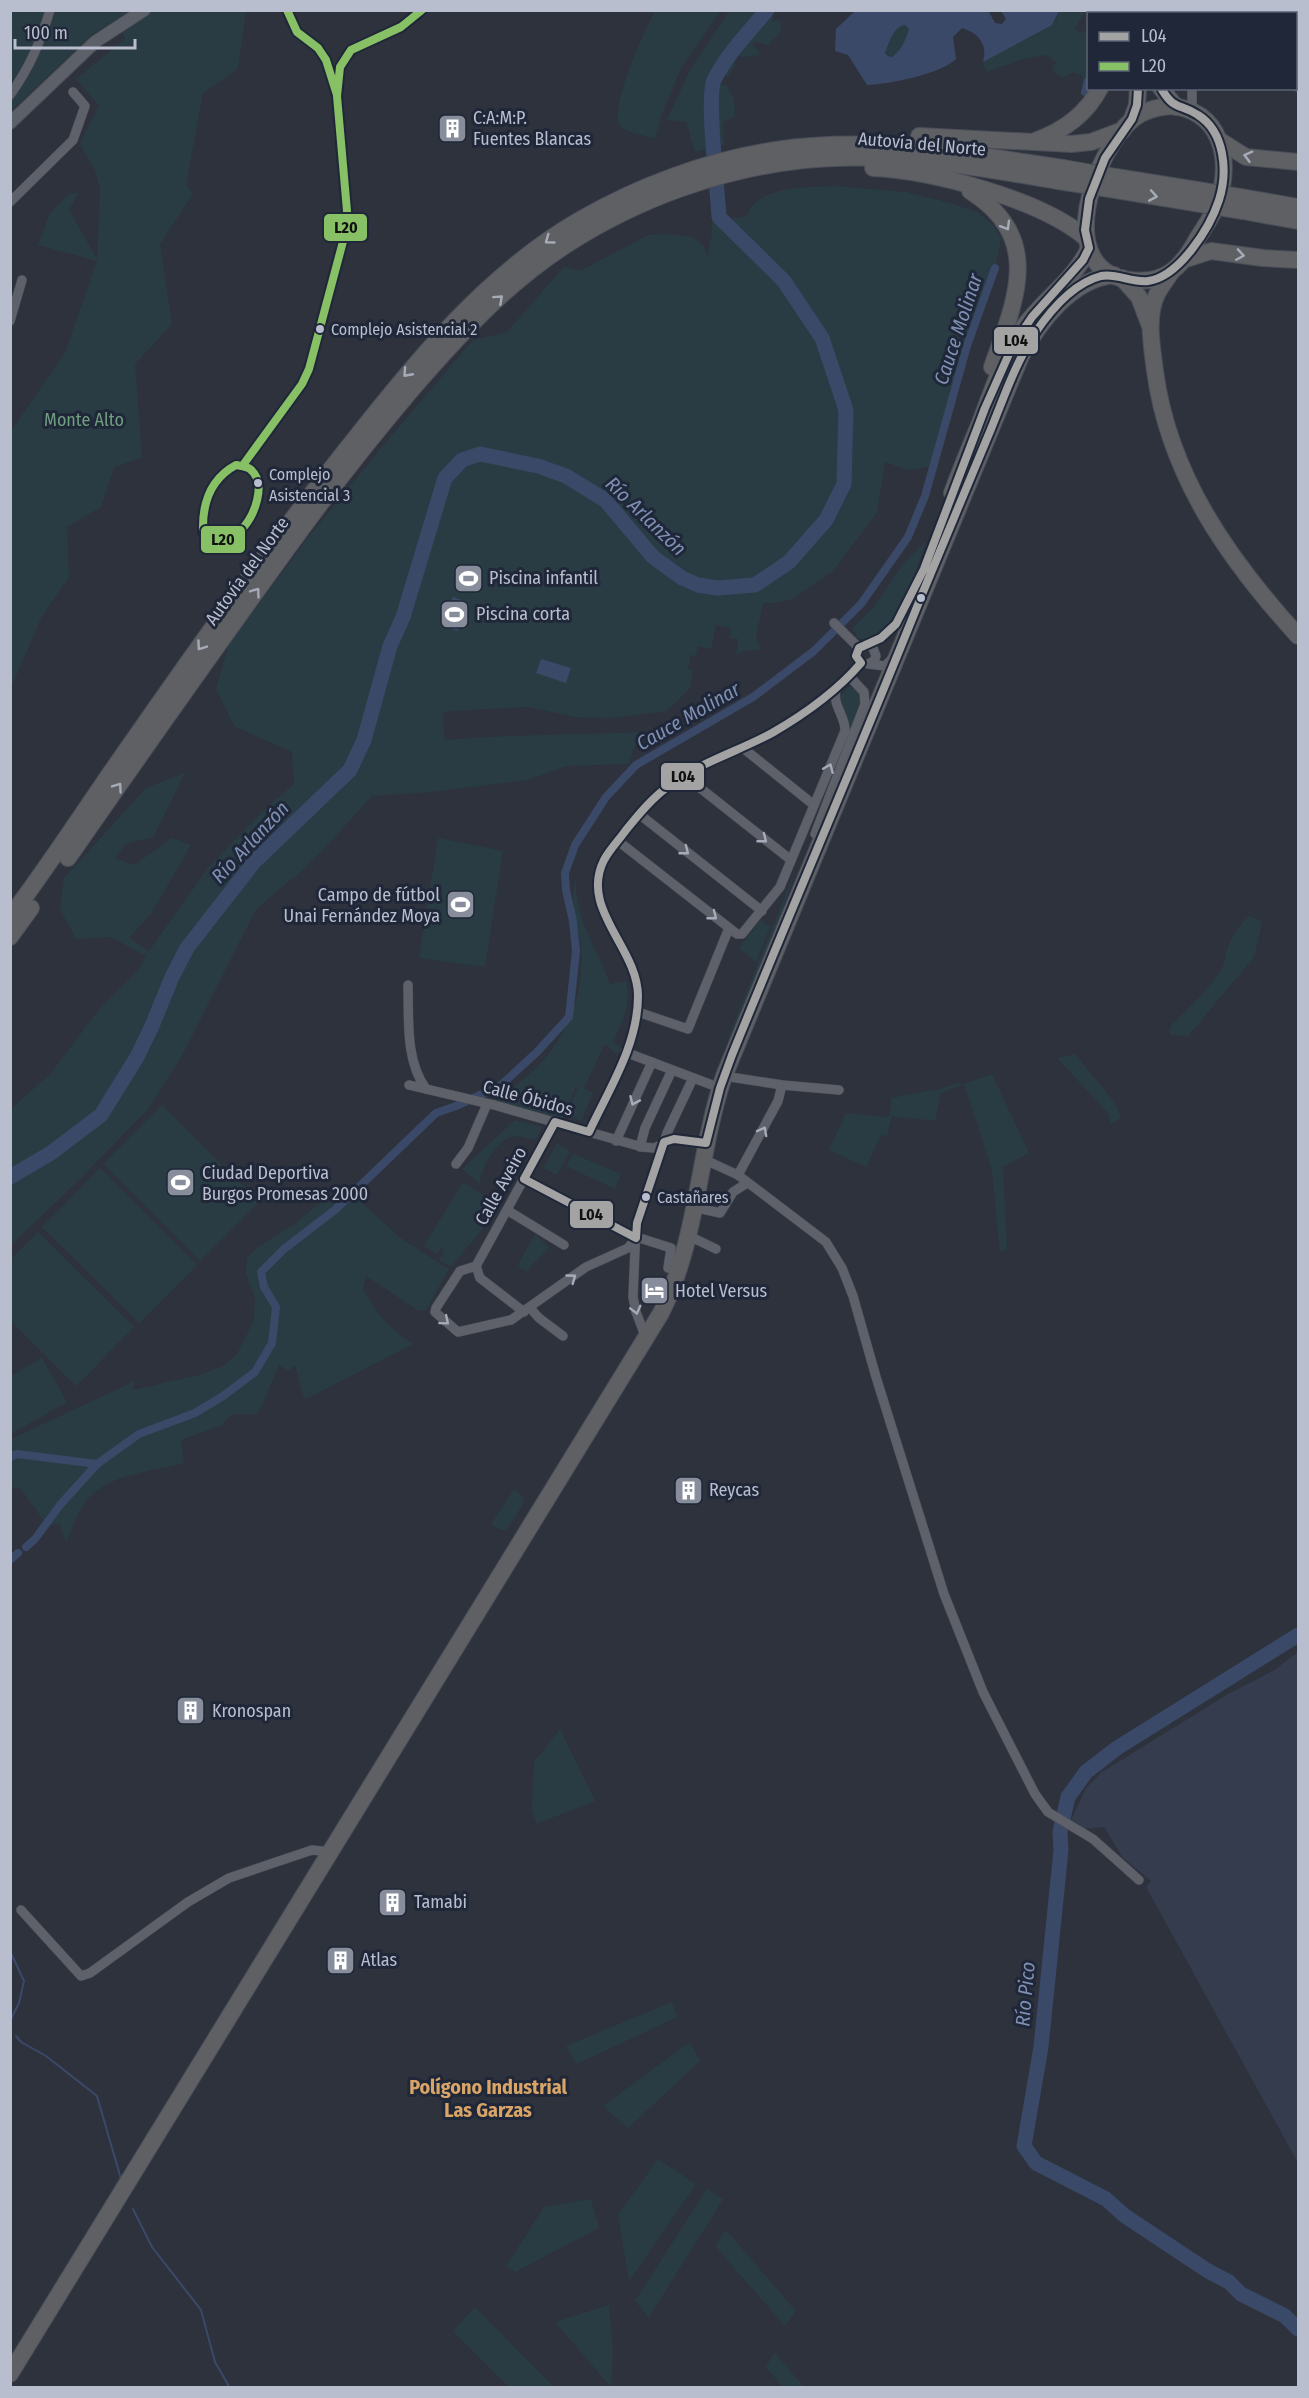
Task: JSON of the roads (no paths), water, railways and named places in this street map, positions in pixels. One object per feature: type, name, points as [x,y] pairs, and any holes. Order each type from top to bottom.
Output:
[{"type":"highway","points":[[1019,143],[1053,135],[1089,107],[1099,90]]},
{"type":"highway","points":[[820,839],[872,664],[924,569],[994,386],[1019,334],[1044,302],[1079,267],[1087,243],[1086,215],[1095,181],[1105,158],[1128,125],[1137,105],[1138,90]]},
{"type":"highway","points":[[1151,329],[1156,297],[1212,216],[1219,201],[1222,182],[1223,161],[1219,140],[1208,121],[1184,109],[1163,90]]},
{"type":"highway","points":[[660,189],[730,181],[764,160],[808,139],[870,135],[1081,144],[1104,138],[1154,108],[1184,109]]},
{"type":"highway","points":[[1219,140],[1246,157],[1299,162]]},
{"type":"highway","points":[[660,189],[721,156],[764,160],[799,169],[847,167],[891,169],[991,192],[1062,220],[1087,243],[1102,267],[1118,277],[1139,297],[1151,329],[1160,399],[1173,445],[1192,492],[1207,520],[1244,574],[1299,636]]},
{"type":"highway","name":"Autovía del Norte","points":[[764,160],[853,156],[921,160],[1061,174],[1245,205]]},
{"type":"highway","points":[[944,180],[986,201],[1009,230],[1019,257],[1015,298],[978,409],[965,460]]},
{"type":"highway","name":"Autovía del Norte","points":[[98,792],[299,511],[400,382],[449,328],[520,261],[578,221],[599,210],[611,197],[660,189]]},
{"type":"highway","name":"Autovía del Norte","points":[[10,937],[243,609],[367,443],[432,366],[489,308],[536,267],[590,230],[660,189]]},
{"type":"highway","points":[[1245,205],[1299,207]]},
{"type":"highway","points":[[1245,205],[1299,221]]},
{"type":"highway","points":[[10,2374],[646,1338],[670,1293],[687,1235],[704,1151],[722,1082],[988,434],[1034,333],[1068,296],[1101,276],[1151,280],[1210,251],[1299,260]]},
{"type":"highway","points":[[10,910],[98,792]]},
{"type":"highway","points":[[10,917],[98,792]]},
{"type":"main road","points":[[11,121],[95,42],[144,10]]},
{"type":"street","points":[[10,95],[24,76],[40,45],[50,10]]},
{"type":"street","points":[[1184,109],[1191,90]]},
{"type":"street","points":[[10,202],[73,140],[85,106],[73,92]]},
{"type":"street","points":[[10,321],[22,280]]},
{"type":"street","points":[[872,664],[856,656],[864,646],[881,638],[896,624],[924,569]]},
{"type":"street","points":[[589,1132],[633,1035],[638,1012],[638,989],[634,970],[604,915],[597,895],[598,879],[603,862],[639,814],[663,790],[789,721],[832,695],[850,677],[872,664],[893,659],[906,628],[913,618]]},
{"type":"street","points":[[834,623],[864,646],[875,650],[876,656],[872,664]]},
{"type":"street","points":[[795,902],[795,890],[801,872],[865,704],[864,692],[850,677]]},
{"type":"street","points":[[618,841],[740,935],[780,887],[845,728],[832,695]]},
{"type":"street","points":[[742,748],[814,805]]},
{"type":"street","points":[[685,776],[791,860]]},
{"type":"street","points":[[639,814],[762,911]]},
{"type":"street","points":[[638,1012],[688,1029],[729,928]]},
{"type":"street","points":[[408,985],[412,1064],[417,1078],[426,1089]]},
{"type":"street","points":[[626,1052],[693,1077],[722,1082],[839,1090]]},
{"type":"street","points":[[616,1141],[652,1062]]},
{"type":"street","points":[[640,1147],[645,1128],[672,1070]]},
{"type":"street","points":[[646,1338],[634,1304],[637,1223],[664,1142],[693,1077]]},
{"type":"street","name":"Calle Óbidos","points":[[410,1085],[555,1122],[640,1147],[654,1148],[674,1139],[704,1151],[826,1242],[842,1268],[853,1296],[944,1594],[983,1692],[1035,1794],[1048,1812],[1060,1817],[1093,1839],[1139,1880]]},
{"type":"street","points":[[738,1175],[778,1101],[782,1085]]},
{"type":"street","points":[[456,1164],[477,1131],[487,1104]]},
{"type":"street","name":"Calle Aveiro","points":[[476,1266],[555,1122]]},
{"type":"street","points":[[524,1179],[636,1238],[672,1248],[669,1268]]},
{"type":"street","points":[[693,1208],[720,1213],[734,1192],[747,1183]]},
{"type":"street","points":[[507,1210],[564,1245]]},
{"type":"street","points":[[687,1235],[716,1249]]},
{"type":"street","points":[[562,1336],[539,1318],[527,1310],[482,1280],[477,1275],[476,1266],[467,1267],[458,1273],[435,1312],[458,1332],[511,1320],[527,1310],[586,1267],[628,1248],[636,1238]]},
{"type":"street","points":[[21,1910],[81,1976],[90,1973],[188,1902],[229,1878],[312,1850],[331,1852]]},
{"type":"water","points":[[855,11],[991,11],[989,12],[995,23],[1002,24],[1006,19],[1001,11],[1059,11],[1052,25],[983,62],[984,50],[981,40],[962,28],[953,37],[956,59],[949,64],[927,74],[867,85],[848,55],[835,51],[836,29]],"holes":[[[905,25],[909,29],[898,51],[892,57],[888,56],[885,53],[894,32]]]},
{"type":"water","name":"Piscina corta","points":[[453,597],[467,602],[458,631],[443,626]]},
{"type":"water","points":[[541,659],[571,668],[566,683],[536,673]]},
{"type":"waterway","name":"Río Arlanzón","points":[[10,1177],[51,1153],[101,1115],[137,1057],[187,948],[254,862],[350,770],[364,740],[390,646],[403,617],[445,478],[462,460],[480,454],[538,466],[566,476],[605,500],[653,557],[682,578],[698,585],[718,588],[755,585],[789,562],[826,520],[844,484],[846,410],[822,338],[784,281],[719,217],[711,105],[714,80],[732,52],[767,10]]},
{"type":"waterway","name":"Cauce Molinar","points":[[1085,92],[1087,85]]},
{"type":"waterway","name":"Cauce Molinar","points":[[26,1547],[97,1464],[139,1434],[195,1413],[255,1372],[272,1343],[276,1307],[264,1287],[261,1272],[284,1249],[336,1209],[436,1113],[500,1086],[537,1052],[569,1017],[576,951],[565,873],[575,845],[606,797],[636,765],[753,697],[814,651],[861,604],[908,537],[925,496],[967,346],[995,268]]},
{"type":"waterway","points":[[10,1457],[17,1454],[97,1464]]},
{"type":"waterway","name":"Cauce Molinar","points":[[10,1560],[18,1553]]},
{"type":"waterway","name":"Río Pico","points":[[1298,1635],[1117,1748],[1086,1772],[1068,1797],[1060,1832],[1061,1850],[1041,2047],[1024,2146],[1036,2163],[1106,2199],[1125,2216],[1208,2271],[1229,2282],[1241,2294],[1285,2316],[1298,2329]]},
{"type":"waterway","points":[[10,1951],[24,1981],[19,2003],[10,2021]]},
{"type":"waterway","points":[[16,2036],[21,2042],[46,2056],[97,2096],[121,2179]]},
{"type":"waterway","points":[[133,2209],[152,2247],[201,2310],[215,2362],[230,2388]]},
{"type":"place","name":"C:A:M:P. Fuentes Blancas","points":[[452,128]]},
{"type":"place","name":"Complejo Asistencial 2","points":[[320,329]]},
{"type":"place","name":"Complejo Asistencial 3","points":[[258,483]]},
{"type":"place","name":"Piscina infantil","points":[[468,578]]},
{"type":"place","name":"Piscina corta","points":[[455,614]]},
{"type":"place","name":"Campo de fútbol Unai Fernández Moya","points":[[461,905]]},
{"type":"place","name":"Ciudad Deportiva Burgos Promesas 2000","points":[[181,1183]]},
{"type":"place","name":"Castañares","points":[[646,1197]]},
{"type":"place","name":"Hotel Versus","points":[[654,1291]]},
{"type":"place","name":"Reycas","points":[[688,1490]]},
{"type":"place","name":"Kronospan","points":[[191,1711]]},
{"type":"place","name":"Tamabi","points":[[393,1902]]},
{"type":"place","name":"Atlas","points":[[340,1960]]},
{"type":"district","name":"Polígono Industrial Las Garzas","points":[[488,2098]]},
{"type":"park label","name":"Monte Alto","points":[[84,420]]}]
